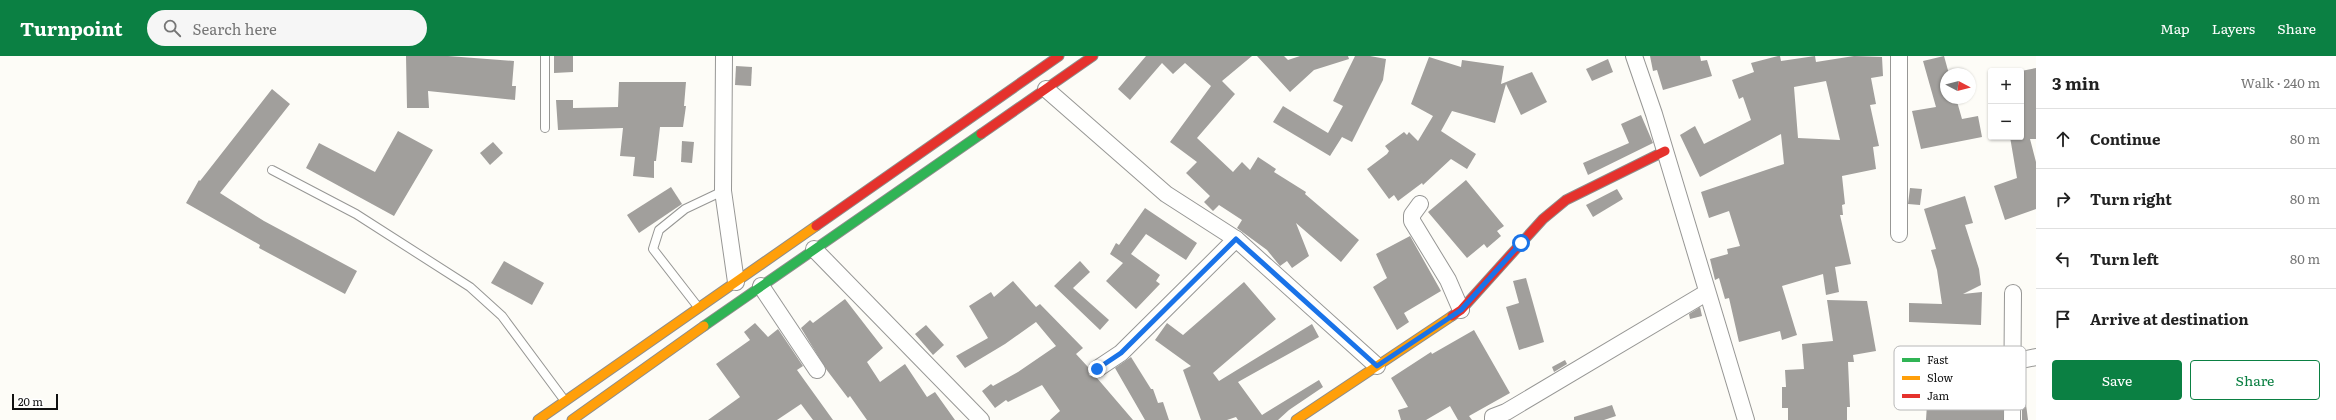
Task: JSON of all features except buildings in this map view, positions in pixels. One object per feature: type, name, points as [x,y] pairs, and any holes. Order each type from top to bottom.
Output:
[{"type":"street","points":[[724,56],[723,191],[736,282]]},
{"type":"street","points":[[538,420],[1059,56]]},
{"type":"street","points":[[572,420],[761,286],[1093,56]]},
{"type":"street","points":[[1634,56],[1666,151],[1706,293],[1746,420]]},
{"type":"street","points":[[1899,56],[1899,234]]},
{"type":"street","points":[[1046,89],[1166,194],[1236,239],[1377,366]]},
{"type":"street","points":[[1296,420],[1461,310],[1543,219],[1566,200],[1666,151]]},
{"type":"street","points":[[1420,204],[1412,215],[1412,222],[1448,280],[1461,310]]},
{"type":"street","points":[[1097,369],[1121,353],[1236,239]]},
{"type":"street","points":[[814,249],[981,420]]},
{"type":"street","points":[[761,286],[817,370]]},
{"type":"street","points":[[1493,420],[1494,417],[1506,412],[1706,293]]},
{"type":"street","points":[[2012,346],[2013,293]]},
{"type":"street","points":[[2026,359],[2036,357]]},
{"type":"lane","points":[[545,56],[545,128]]},
{"type":"lane","points":[[272,170],[356,214],[470,287],[502,316],[565,401]]},
{"type":"lane","points":[[698,307],[653,249],[659,230],[685,209],[723,191]]},
{"type":"traffic: fast","points":[[704,326],[981,134]]},
{"type":"traffic: slow","points":[[538,420],[816,226]]},
{"type":"traffic: slow","points":[[1296,420],[1452,316]]},
{"type":"traffic: slow","points":[[572,420],[704,326]]},
{"type":"traffic: jam","points":[[816,226],[1059,56]]},
{"type":"traffic: jam","points":[[981,134],[1093,56]]},
{"type":"traffic: jam","points":[[1452,316],[1461,310],[1543,219],[1566,200],[1665,151]]},
{"type":"route","points":[[1097,369],[1121,353],[1236,239],[1377,366],[1461,310],[1521,243]]}]
